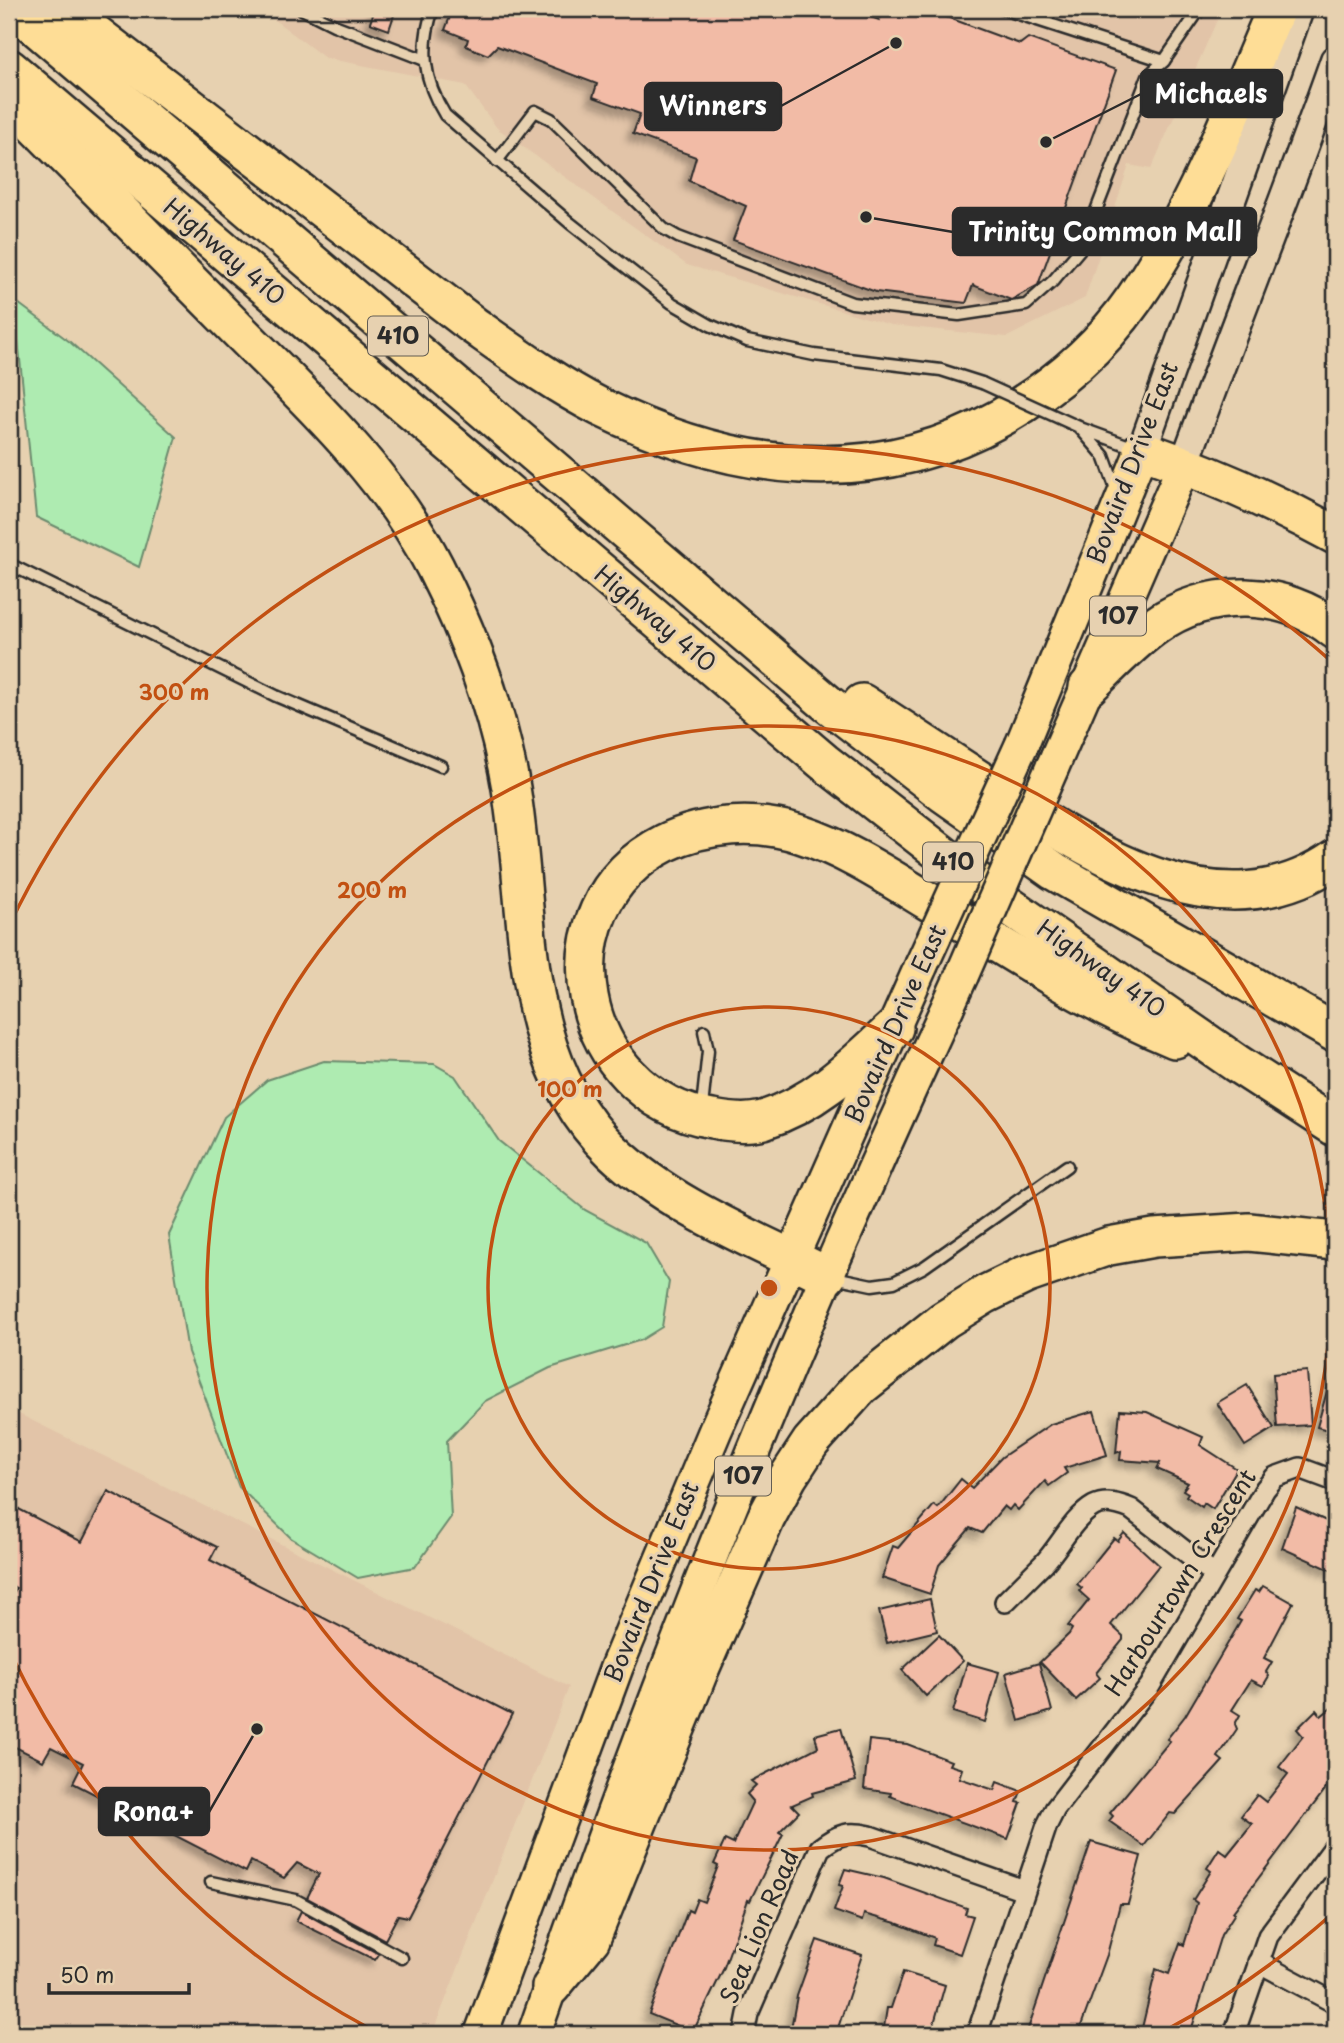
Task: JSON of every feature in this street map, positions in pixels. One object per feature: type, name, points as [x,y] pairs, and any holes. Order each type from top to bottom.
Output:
[{"type":"highway","name":"Highway 410","points":[[15,9],[780,664],[943,793],[1054,871],[1335,1033]]},
{"type":"highway","points":[[63,9],[473,325],[543,374],[600,407],[655,430],[724,452],[777,462],[828,466],[864,465],[912,456],[964,438],[1026,403],[1072,370],[1133,302],[1185,219],[1276,9]]},
{"type":"highway","name":"Highway 410","points":[[9,68],[824,762],[1005,903],[1236,1063],[1335,1127]]},
{"type":"highway","points":[[9,99],[304,396],[383,485],[435,565],[473,653],[498,722],[512,790],[531,972],[540,1021],[554,1064],[584,1121],[612,1151],[652,1184],[827,1276]]},
{"type":"highway","points":[[1142,450],[1184,465],[1300,516],[1335,535]]},
{"type":"highway","points":[[1088,687],[1157,624],[1178,612],[1217,600],[1260,598],[1282,603],[1309,611],[1335,630]]},
{"type":"highway","points":[[780,664],[813,671],[1071,839],[1162,879],[1200,889],[1257,891],[1286,885],[1335,859]]},
{"type":"highway","points":[[894,1028],[835,1083],[795,1108],[759,1121],[690,1116],[658,1100],[638,1085],[614,1060],[594,1023],[587,991],[590,932],[601,908],[623,876],[637,862],[664,844],[695,831],[731,825],[768,827],[800,834],[856,858],[1122,1018],[1236,1063]]},
{"type":"highway","points":[[551,1987],[592,1939],[700,1669],[766,1518],[811,1442],[861,1386],[943,1320],[986,1294],[1025,1275],[1109,1247],[1154,1238],[1249,1232],[1335,1241]]},
{"type":"main road","name":"Bovaird Drive East","points":[[481,2034],[617,1666],[715,1431],[1022,744],[1142,450],[1299,9]]},
{"type":"main road","name":"Bovaird Drive East","points":[[534,2034],[690,1611],[827,1276],[1088,687],[1151,534],[1184,465],[1268,248],[1297,159],[1335,60]]},
{"type":"street","name":"Harbourtown Crescent","points":[[976,2034],[1024,1890],[1055,1810],[1150,1686],[1214,1574],[1275,1477],[1300,1468],[1335,1480]]},
{"type":"street","points":[[1005,1602],[1045,1562],[1081,1517],[1094,1506],[1105,1503],[1130,1509],[1214,1574]]},
{"type":"street","name":"Sea Lion Road","points":[[744,2034],[748,2014],[820,1848],[836,1835],[853,1832],[870,1836],[1024,1890]]},
{"type":"street","points":[[1234,2034],[1258,1962],[1280,1918],[1335,1846]]},
{"type":"street","points":[[1258,1962],[1335,2003]]},
{"type":"lane","points":[[302,9],[334,25],[425,60]]},
{"type":"lane","points":[[433,9],[427,28],[425,60],[433,95],[445,115],[497,161],[672,303],[710,325],[747,341],[800,353],[941,370],[982,383],[1079,427],[1142,450]]},
{"type":"lane","points":[[1003,9],[1164,61]]},
{"type":"lane","points":[[497,161],[535,111],[551,119],[664,229],[678,237],[852,303],[959,315],[1026,305],[1053,281],[1082,247],[1148,76],[1164,61],[1200,9]]},
{"type":"lane","points":[[1079,427],[1109,464],[1119,503]]},
{"type":"lane","points":[[9,564],[276,696],[441,766]]},
{"type":"lane","points":[[701,1118],[707,1073],[704,1031]]},
{"type":"lane","points":[[827,1276],[872,1285],[894,1282],[924,1267],[1067,1166]]},
{"type":"lane","points":[[211,1882],[296,1900],[401,1958]]},
{"type":"shaded area","points":[[260,9],[1222,9],[1151,169],[1129,165],[1085,298],[1007,337],[891,325],[687,265],[497,128],[465,85],[325,58]]},
{"type":"shaded area","points":[[9,1409],[569,1687],[432,2034],[9,2034]]},
{"type":"green space","points":[[14,300],[70,342],[176,437],[139,567],[36,517]]},
{"type":"green space","points":[[324,1061],[434,1064],[455,1076],[499,1141],[585,1210],[646,1243],[669,1282],[662,1327],[641,1340],[550,1368],[485,1401],[447,1441],[451,1517],[415,1567],[358,1578],[291,1538],[239,1487],[188,1352],[169,1235],[224,1117],[267,1080]]},
{"type":"building","points":[[375,9],[396,9],[389,30],[370,23]]},
{"type":"building","points":[[453,9],[848,9],[879,20],[883,9],[925,9],[1020,44],[1028,38],[1116,70],[1038,285],[1011,300],[973,285],[966,303],[876,292],[733,240],[746,206],[689,181],[696,157],[633,134],[640,114],[593,97],[597,84],[497,46],[488,55],[466,46],[468,39],[445,30]]},
{"type":"building","points":[[1307,1371],[1311,1425],[1277,1427],[1273,1374]]},
{"type":"building","points":[[1331,1377],[1335,1378],[1335,1432],[1317,1427]]},
{"type":"building","points":[[1247,1385],[1274,1428],[1245,1446],[1217,1403]]},
{"type":"building","points":[[1120,1410],[1147,1412],[1203,1437],[1200,1445],[1237,1469],[1213,1509],[1204,1503],[1202,1507],[1186,1496],[1188,1493],[1183,1490],[1188,1483],[1157,1469],[1160,1463],[1120,1460],[1121,1451],[1116,1453]]},
{"type":"building","points":[[1094,1411],[1107,1455],[1064,1468],[1067,1473],[1049,1486],[1045,1481],[1018,1510],[1013,1505],[1009,1510],[1004,1506],[982,1533],[970,1528],[939,1565],[930,1594],[882,1578],[893,1546],[898,1548],[934,1505],[938,1508],[961,1479],[972,1488],[1002,1457],[1051,1424]]},
{"type":"building","points":[[108,1491],[217,1547],[210,1560],[512,1714],[408,1917],[398,1915],[385,1940],[307,1898],[319,1874],[297,1863],[284,1878],[251,1861],[246,1872],[73,1783],[83,1763],[51,1747],[43,1761],[9,1744],[9,1602],[16,1588],[9,1585],[9,1504],[82,1542]]},
{"type":"building","points":[[1296,1507],[1335,1525],[1335,1572],[1282,1548]]},
{"type":"building","points":[[1124,1533],[1159,1565],[1111,1625],[1123,1636],[1123,1640],[1096,1673],[1100,1678],[1076,1700],[1040,1662],[1069,1634],[1072,1629],[1068,1626],[1089,1600],[1079,1591],[1082,1588],[1077,1584],[1114,1538],[1118,1541]]},
{"type":"building","points":[[1263,1586],[1293,1603],[1264,1658],[1272,1662],[1266,1672],[1269,1676],[1263,1686],[1251,1680],[1232,1710],[1240,1715],[1235,1724],[1237,1729],[1218,1757],[1223,1761],[1175,1814],[1170,1813],[1144,1846],[1109,1821],[1113,1816],[1110,1813],[1170,1741],[1167,1739],[1185,1716],[1241,1621],[1237,1619],[1255,1590],[1259,1592]]},
{"type":"building","points":[[930,1599],[937,1631],[887,1643],[879,1611]]},
{"type":"building","points":[[939,1635],[963,1661],[926,1696],[902,1670]]},
{"type":"building","points":[[967,1663],[999,1672],[985,1722],[953,1712]]},
{"type":"building","points":[[1039,1663],[1052,1711],[1019,1721],[1006,1673]]},
{"type":"building","points":[[1335,1705],[1335,1770],[1327,1780],[1330,1783],[1233,1912],[1235,1913],[1221,1935],[1190,2034],[1160,2034],[1142,2028],[1156,1969],[1169,1974],[1180,1943],[1184,1945],[1197,1903],[1193,1900],[1211,1871],[1207,1868],[1219,1849],[1227,1855],[1252,1824],[1241,1816],[1257,1795],[1266,1802],[1288,1774],[1279,1767],[1303,1736],[1297,1729],[1316,1710],[1321,1716]]},
{"type":"building","points":[[841,1728],[856,1781],[812,1793],[813,1796],[792,1805],[799,1812],[779,1832],[783,1834],[750,1901],[748,1900],[723,1970],[693,2032],[649,2014],[688,1910],[692,1912],[697,1899],[704,1902],[718,1866],[714,1864],[725,1840],[733,1844],[753,1801],[747,1794],[756,1785],[751,1781],[818,1747],[815,1735]]},
{"type":"building","points":[[869,1740],[907,1744],[951,1761],[949,1765],[962,1769],[959,1778],[994,1790],[997,1782],[1021,1791],[1017,1802],[1021,1803],[1008,1839],[890,1796],[891,1793],[864,1789]]},
{"type":"building","points":[[1091,1842],[1141,1856],[1128,1904],[1120,1904],[1107,1955],[1078,2034],[1043,2034],[1028,2029]]},
{"type":"building","points":[[845,1869],[884,1878],[967,1908],[965,1914],[973,1916],[960,1954],[933,1945],[935,1938],[896,1923],[864,1914],[862,1921],[834,1911],[843,1886],[839,1885]]},
{"type":"building","points":[[301,1911],[379,1954],[375,1960],[296,1921]]},
{"type":"building","points":[[817,1940],[862,1955],[836,2034],[790,2034],[797,1996]]},
{"type":"building","points":[[903,1972],[945,1985],[931,2034],[883,2034],[887,2008],[891,2008]]},
{"type":"place","name":"Winners","points":[[896,43]]},
{"type":"place","name":"Michaels","points":[[1046,142]]},
{"type":"place","name":"Trinity Common Mall","points":[[866,217]]},
{"type":"place","name":"Rona+","points":[[257,1729]]}]
